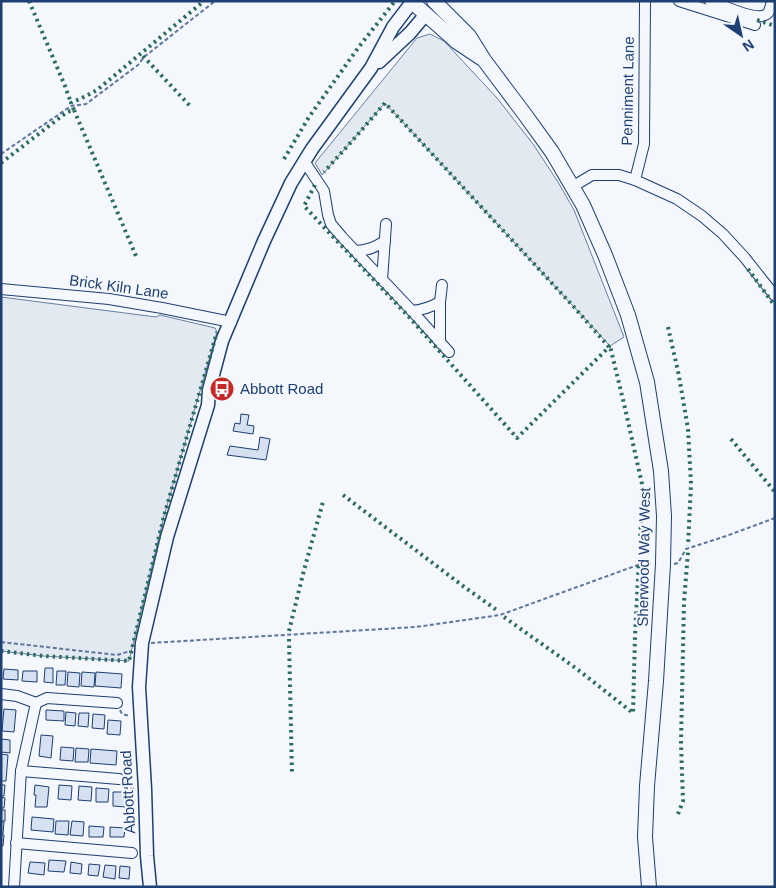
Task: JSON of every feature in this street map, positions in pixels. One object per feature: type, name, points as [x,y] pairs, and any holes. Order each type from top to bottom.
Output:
[{"type":"highway","name":"Sherwood Way West","points":[[413,2],[457,42],[484,60]]},
{"type":"highway","name":"Abbott Road","points":[[426,14],[435,2]]},
{"type":"highway","name":"Sherwood Way West","points":[[435,2],[469,36],[484,60],[552,152],[583,205],[605,255],[628,316],[647,382],[661,471],[664,516],[656,681],[647,786],[646,837],[649,887]]},
{"type":"main road","name":"Abbott Road","points":[[150,887],[137,647],[167,537],[208,405],[215,391],[230,343],[231,322],[268,233],[291,183],[304,161],[371,68],[393,28],[413,2]]},
{"type":"main road","name":"Abbott Road","points":[[371,68],[410,33],[426,14]]},
{"type":"street","name":"Penniment Lane","points":[[635,180],[644,144],[645,1]]},
{"type":"street","points":[[679,1],[755,25]]},
{"type":"street","points":[[710,1],[733,11],[758,16],[763,16],[767,13],[772,1]]},
{"type":"street","points":[[304,161],[324,191],[331,224],[449,352]]},
{"type":"street","points":[[572,187],[592,175],[619,176],[635,180],[677,199],[702,216],[722,234],[745,258],[775,296]]},
{"type":"street","points":[[382,280],[386,224]]},
{"type":"street","points":[[355,251],[364,251],[385,241]]},
{"type":"street","points":[[440,343],[442,285]]},
{"type":"street","name":"Brick Kiln Lane","points":[[1,289],[109,299],[231,322]]},
{"type":"street","points":[[412,311],[432,307],[440,302]]},
{"type":"street","points":[[1,694],[18,696],[36,703],[47,698],[117,703]]},
{"type":"street","points":[[14,887],[21,771],[36,703]]},
{"type":"street","points":[[21,771],[119,779]]},
{"type":"street","points":[[16,843],[132,853]]},
{"type":"path","points":[[1,154],[71,106],[86,104],[138,65],[144,57],[215,1]]},
{"type":"path","points":[[676,564],[686,549],[775,518]]},
{"type":"path","points":[[1,642],[117,655],[137,647],[416,627],[500,615],[635,566],[644,563],[652,564]]},
{"type":"path","points":[[125,715],[130,716]]},
{"type":"shaded area","points":[[430,34],[444,41],[497,98],[533,144],[558,182],[574,210],[624,337],[610,346],[385,103],[322,175],[315,163],[417,38]]},
{"type":"shaded area","points":[[1,297],[156,317],[160,315],[215,328],[217,332],[164,516],[129,661],[43,656],[1,651]]},
{"type":"building","points":[[241,414],[249,415],[247,425],[254,426],[253,434],[233,431],[235,423],[240,424]]},
{"type":"building","points":[[260,437],[270,439],[266,460],[227,455],[230,446],[258,450]]},
{"type":"building","points":[[45,668],[53,668],[53,683],[44,682]]},
{"type":"building","points":[[4,669],[18,670],[18,680],[3,679]]},
{"type":"building","points":[[23,671],[37,671],[37,682],[22,681]]},
{"type":"building","points":[[57,671],[66,671],[65,685],[56,685]]},
{"type":"building","points":[[68,672],[80,673],[79,687],[67,686]]},
{"type":"building","points":[[82,672],[95,673],[94,687],[81,686]]},
{"type":"building","points":[[96,672],[122,674],[121,688],[95,686]]},
{"type":"building","points":[[4,709],[16,710],[14,732],[2,731]]},
{"type":"building","points":[[46,710],[64,711],[64,721],[46,720]]},
{"type":"building","points":[[66,712],[76,713],[75,726],[65,725]]},
{"type":"building","points":[[79,713],[89,713],[88,727],[78,726]]},
{"type":"building","points":[[93,714],[105,715],[104,729],[92,728]]},
{"type":"building","points":[[108,720],[121,721],[120,735],[107,734]]},
{"type":"building","points":[[41,735],[53,736],[51,758],[39,756]]},
{"type":"building","points":[[1,739],[10,740],[10,753],[1,752]]},
{"type":"building","points":[[61,747],[74,748],[73,761],[60,760]]},
{"type":"building","points":[[76,748],[89,749],[88,762],[75,762]]},
{"type":"building","points":[[91,749],[117,751],[116,765],[90,763]]},
{"type":"building","points":[[1,754],[8,755],[6,781],[1,781]]},
{"type":"building","points":[[1,785],[5,785],[4,796],[1,796]]},
{"type":"building","points":[[35,785],[49,787],[47,807],[35,807]]},
{"type":"building","points":[[59,785],[72,786],[71,800],[58,799]]},
{"type":"building","points":[[79,786],[92,787],[91,801],[78,800]]},
{"type":"building","points":[[96,788],[109,789],[108,802],[96,802]]},
{"type":"building","points":[[113,792],[127,792],[126,807],[113,806]]},
{"type":"building","points":[[1,797],[5,798],[4,808],[1,808]]},
{"type":"building","points":[[1,810],[5,810],[5,821],[1,821]]},
{"type":"building","points":[[32,817],[54,819],[53,832],[31,830]]},
{"type":"building","points":[[56,821],[69,821],[68,835],[55,834]]},
{"type":"building","points":[[72,821],[84,822],[83,836],[70,835]]},
{"type":"building","points":[[1,822],[4,822],[3,834],[1,833]]},
{"type":"building","points":[[89,826],[104,827],[103,837],[89,837]]},
{"type":"building","points":[[110,827],[125,828],[124,837],[110,837]]},
{"type":"building","points":[[1,835],[4,835],[3,846],[1,846]]},
{"type":"building","points":[[49,860],[66,861],[64,872],[48,871]]},
{"type":"building","points":[[30,862],[45,863],[44,875],[28,873]]},
{"type":"building","points":[[71,862],[82,864],[81,874],[70,873]]},
{"type":"building","points":[[89,864],[100,865],[98,876],[88,875]]},
{"type":"building","points":[[105,865],[116,866],[115,879],[103,877]]},
{"type":"building","points":[[120,866],[130,867],[129,879],[119,878]]},
{"type":"hedge","points":[[29,1],[71,103]]},
{"type":"hedge","points":[[1,163],[67,112],[74,110],[71,103],[97,90],[204,1]]},
{"type":"hedge","points":[[284,159],[309,117],[358,48],[395,1]]},
{"type":"hedge","points":[[757,20],[775,26]]},
{"type":"hedge","points":[[143,56],[191,107]]},
{"type":"hedge","points":[[315,185],[304,206],[409,317],[517,438],[609,347],[385,103],[324,172]]},
{"type":"hedge","points":[[74,110],[136,256]]},
{"type":"hedge","points":[[748,269],[775,306]]},
{"type":"hedge","points":[[668,327],[688,429],[691,484],[688,546]]},
{"type":"hedge","points":[[1,651],[43,656],[129,661],[164,516],[217,332]]},
{"type":"hedge","points":[[504,617],[577,669],[633,713],[642,484],[610,346]]},
{"type":"hedge","points":[[731,439],[775,492]]},
{"type":"hedge","points":[[343,495],[498,611]]},
{"type":"hedge","points":[[289,631],[323,502]]},
{"type":"hedge","points":[[678,814],[683,801],[681,743],[684,602],[688,552]]},
{"type":"hedge","points":[[289,639],[292,775]]},
{"type":"place","name":"Abbott Road","points":[[222,389]]}]
